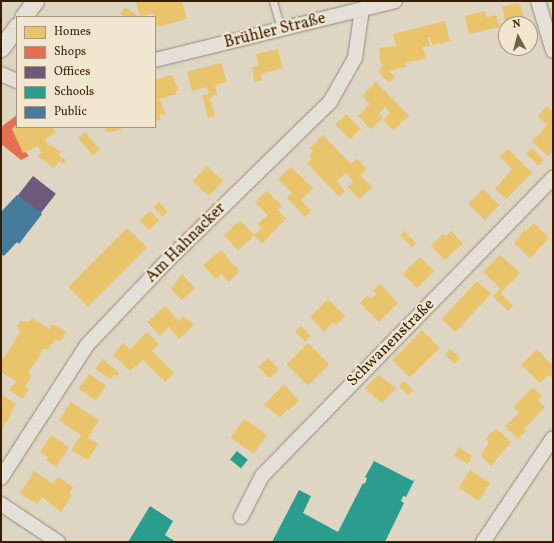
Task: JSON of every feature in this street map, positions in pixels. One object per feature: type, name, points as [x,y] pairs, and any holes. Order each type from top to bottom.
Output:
[{"type":"street","points":[[24,16],[35,1]]},
{"type":"street","name":"Brühler Straße","points":[[156,60],[367,6],[395,1]]},
{"type":"street","points":[[538,1],[553,50]]},
{"type":"street","name":"Am Hahnacker","points":[[1,478],[87,345],[167,261],[330,102],[355,58],[367,6]]},
{"type":"street","points":[[1,48],[16,27]]},
{"type":"street","points":[[1,74],[16,81]]},
{"type":"street","name":"Schwanenstraße","points":[[241,517],[262,476],[553,178]]},
{"type":"street","points":[[483,542],[553,438]]},
{"type":"street","points":[[1,504],[58,542]]},
{"type":"lane","points":[[273,1],[281,29]]},
{"type":"building: Homes","points":[[182,1],[187,19],[157,27],[156,16],[154,13],[140,16],[136,2]]},
{"type":"building: Homes","points":[[519,3],[524,16],[504,16],[502,7]]},
{"type":"building: Homes","points":[[125,7],[137,15],[123,16],[120,14]]},
{"type":"building: Homes","points":[[485,11],[486,17],[496,15],[498,27],[469,34],[465,16]]},
{"type":"building: Homes","points":[[445,21],[450,41],[432,45],[430,37],[428,37],[430,46],[423,47],[426,59],[405,63],[406,67],[389,71],[395,77],[389,83],[378,71],[383,66],[380,62],[379,48],[396,46],[393,34]]},
{"type":"building: Homes","points":[[278,49],[283,68],[261,74],[262,80],[255,82],[252,68],[259,66],[256,54]]},
{"type":"building: Homes","points":[[221,63],[227,82],[215,85],[217,94],[210,98],[215,116],[208,118],[202,95],[209,94],[207,87],[192,91],[187,72]]},
{"type":"building: Homes","points":[[172,75],[179,90],[176,91],[177,94],[159,99],[166,114],[159,115],[160,120],[156,121],[156,80]]},
{"type":"building: Homes","points":[[376,82],[409,116],[393,130],[383,120],[390,113],[385,107],[379,113],[383,118],[371,129],[358,116],[370,104],[362,96]]},
{"type":"building: Homes","points":[[547,106],[553,112],[553,151],[548,156],[532,142],[547,125],[538,116]]},
{"type":"building: Homes","points":[[346,114],[361,129],[350,139],[335,125]]},
{"type":"building: Homes","points":[[16,125],[16,128],[54,128],[56,133],[45,139],[48,146],[50,144],[61,152],[58,155],[66,160],[63,164],[59,161],[54,168],[38,157],[41,152],[38,146],[23,153],[12,129]]},
{"type":"building: Homes","points":[[105,128],[124,128],[107,133]]},
{"type":"building: Homes","points":[[85,132],[100,150],[93,155],[78,138]]},
{"type":"building: Homes","points":[[323,135],[351,164],[357,159],[366,169],[361,175],[372,187],[359,199],[348,187],[353,182],[346,173],[337,181],[345,191],[339,197],[307,163],[312,159],[309,156],[313,151],[310,148]]},
{"type":"building: Homes","points":[[532,148],[544,160],[538,166],[526,154]]},
{"type":"building: Homes","points":[[508,149],[532,173],[506,199],[495,189],[512,169],[500,157]]},
{"type":"building: Homes","points":[[207,166],[223,181],[209,196],[193,181]]},
{"type":"building: Homes","points":[[291,167],[313,188],[301,200],[311,210],[305,217],[287,198],[292,193],[278,179]]},
{"type":"building: Homes","points":[[483,189],[499,205],[484,220],[468,204]]},
{"type":"building: Homes","points":[[267,191],[282,206],[278,210],[286,218],[262,244],[254,235],[262,228],[258,224],[268,215],[255,202]]},
{"type":"building: Homes","points":[[159,202],[168,212],[162,216],[154,207]]},
{"type":"building: Homes","points":[[150,211],[159,220],[149,230],[140,221]]},
{"type":"building: Homes","points":[[240,220],[254,235],[238,250],[224,235]]},
{"type":"building: Homes","points":[[534,223],[549,238],[530,258],[514,243],[525,229],[526,231]]},
{"type":"building: Homes","points":[[127,228],[147,248],[88,306],[68,287]]},
{"type":"building: Homes","points":[[404,231],[416,243],[412,247],[400,235]]},
{"type":"building: Homes","points":[[451,231],[463,243],[445,260],[431,246],[443,234],[446,236]]},
{"type":"building: Homes","points":[[221,250],[239,271],[229,282],[221,274],[216,279],[203,265]]},
{"type":"building: Homes","points":[[500,255],[520,273],[501,293],[513,306],[508,311],[493,296],[500,288],[483,272]]},
{"type":"building: Homes","points":[[420,257],[434,271],[417,288],[403,274]]},
{"type":"building: Homes","points":[[182,274],[195,288],[182,300],[171,289]]},
{"type":"building: Homes","points":[[477,281],[491,294],[455,332],[442,319]]},
{"type":"building: Homes","points":[[380,284],[398,303],[379,322],[360,303],[367,296],[371,299],[376,294],[373,291]]},
{"type":"building: Homes","points":[[328,299],[345,316],[336,325],[333,322],[324,332],[310,317]]},
{"type":"building: Homes","points":[[165,306],[179,321],[184,316],[194,325],[179,339],[169,327],[160,336],[147,322]]},
{"type":"building: Homes","points":[[32,318],[49,329],[53,324],[66,332],[60,342],[55,339],[48,350],[44,348],[28,373],[32,376],[25,387],[29,389],[23,399],[9,390],[16,381],[1,372],[1,357],[4,358],[20,332],[17,326],[20,321],[29,322]]},
{"type":"building: Homes","points":[[301,326],[311,336],[305,342],[295,332]]},
{"type":"building: Homes","points":[[422,330],[440,348],[410,377],[392,360]]},
{"type":"building: Homes","points":[[147,332],[159,344],[152,351],[174,373],[165,382],[143,360],[130,371],[113,355],[123,343],[130,349]]},
{"type":"building: Homes","points":[[308,343],[329,364],[308,385],[287,364]]},
{"type":"building: Homes","points":[[450,349],[460,358],[454,364],[445,354]]},
{"type":"building: Homes","points":[[537,349],[553,366],[553,374],[550,377],[548,375],[540,383],[521,365]]},
{"type":"building: Homes","points":[[268,358],[279,370],[269,379],[258,367]]},
{"type":"building: Homes","points":[[102,359],[120,373],[117,377],[114,374],[111,379],[95,369]]},
{"type":"building: Homes","points":[[89,374],[106,386],[96,401],[79,389]]},
{"type":"building: Homes","points":[[378,375],[396,388],[382,403],[365,388]]},
{"type":"building: Homes","points":[[404,381],[413,390],[408,395],[399,386]]},
{"type":"building: Homes","points":[[284,384],[299,401],[280,417],[264,405]]},
{"type":"building: Homes","points":[[533,387],[542,396],[538,400],[545,407],[524,429],[526,431],[518,439],[505,426],[519,413],[513,407]]},
{"type":"building: Homes","points":[[1,394],[16,404],[1,432]]},
{"type":"building: Homes","points":[[71,402],[99,420],[88,438],[98,444],[88,460],[71,450],[81,435],[59,420]]},
{"type":"building: Homes","points":[[244,419],[267,435],[254,454],[231,438]]},
{"type":"building: Homes","points":[[496,428],[511,442],[491,466],[481,455],[489,442],[485,439]]},
{"type":"building: Homes","points":[[51,435],[69,447],[56,467],[46,460],[48,457],[40,452]]},
{"type":"building: Homes","points":[[459,447],[472,456],[468,464],[454,456]]},
{"type":"building: Homes","points":[[470,470],[490,483],[479,501],[459,488]]},
{"type":"building: Homes","points":[[34,471],[53,484],[58,477],[73,487],[69,493],[72,495],[61,512],[42,497],[37,504],[20,493]]},
{"type":"building: Shops","points":[[16,116],[16,125],[12,129],[23,153],[26,152],[29,156],[21,160],[1,144],[1,127]]},
{"type":"building: Offices","points":[[33,176],[56,194],[40,214],[18,196]]},
{"type":"building: Schools","points":[[237,451],[248,460],[241,468],[230,460]]},
{"type":"building: Schools","points":[[374,461],[413,481],[415,479],[406,497],[403,496],[401,501],[404,503],[385,542],[272,542],[299,490],[311,496],[303,513],[338,532],[363,483],[365,484],[367,478],[365,477]]},
{"type":"building: Schools","points":[[150,506],[173,521],[165,535],[176,542],[128,542]]},
{"type":"building: Public","points":[[17,195],[42,214],[19,244],[17,242],[4,256],[1,254],[1,212]]}]
